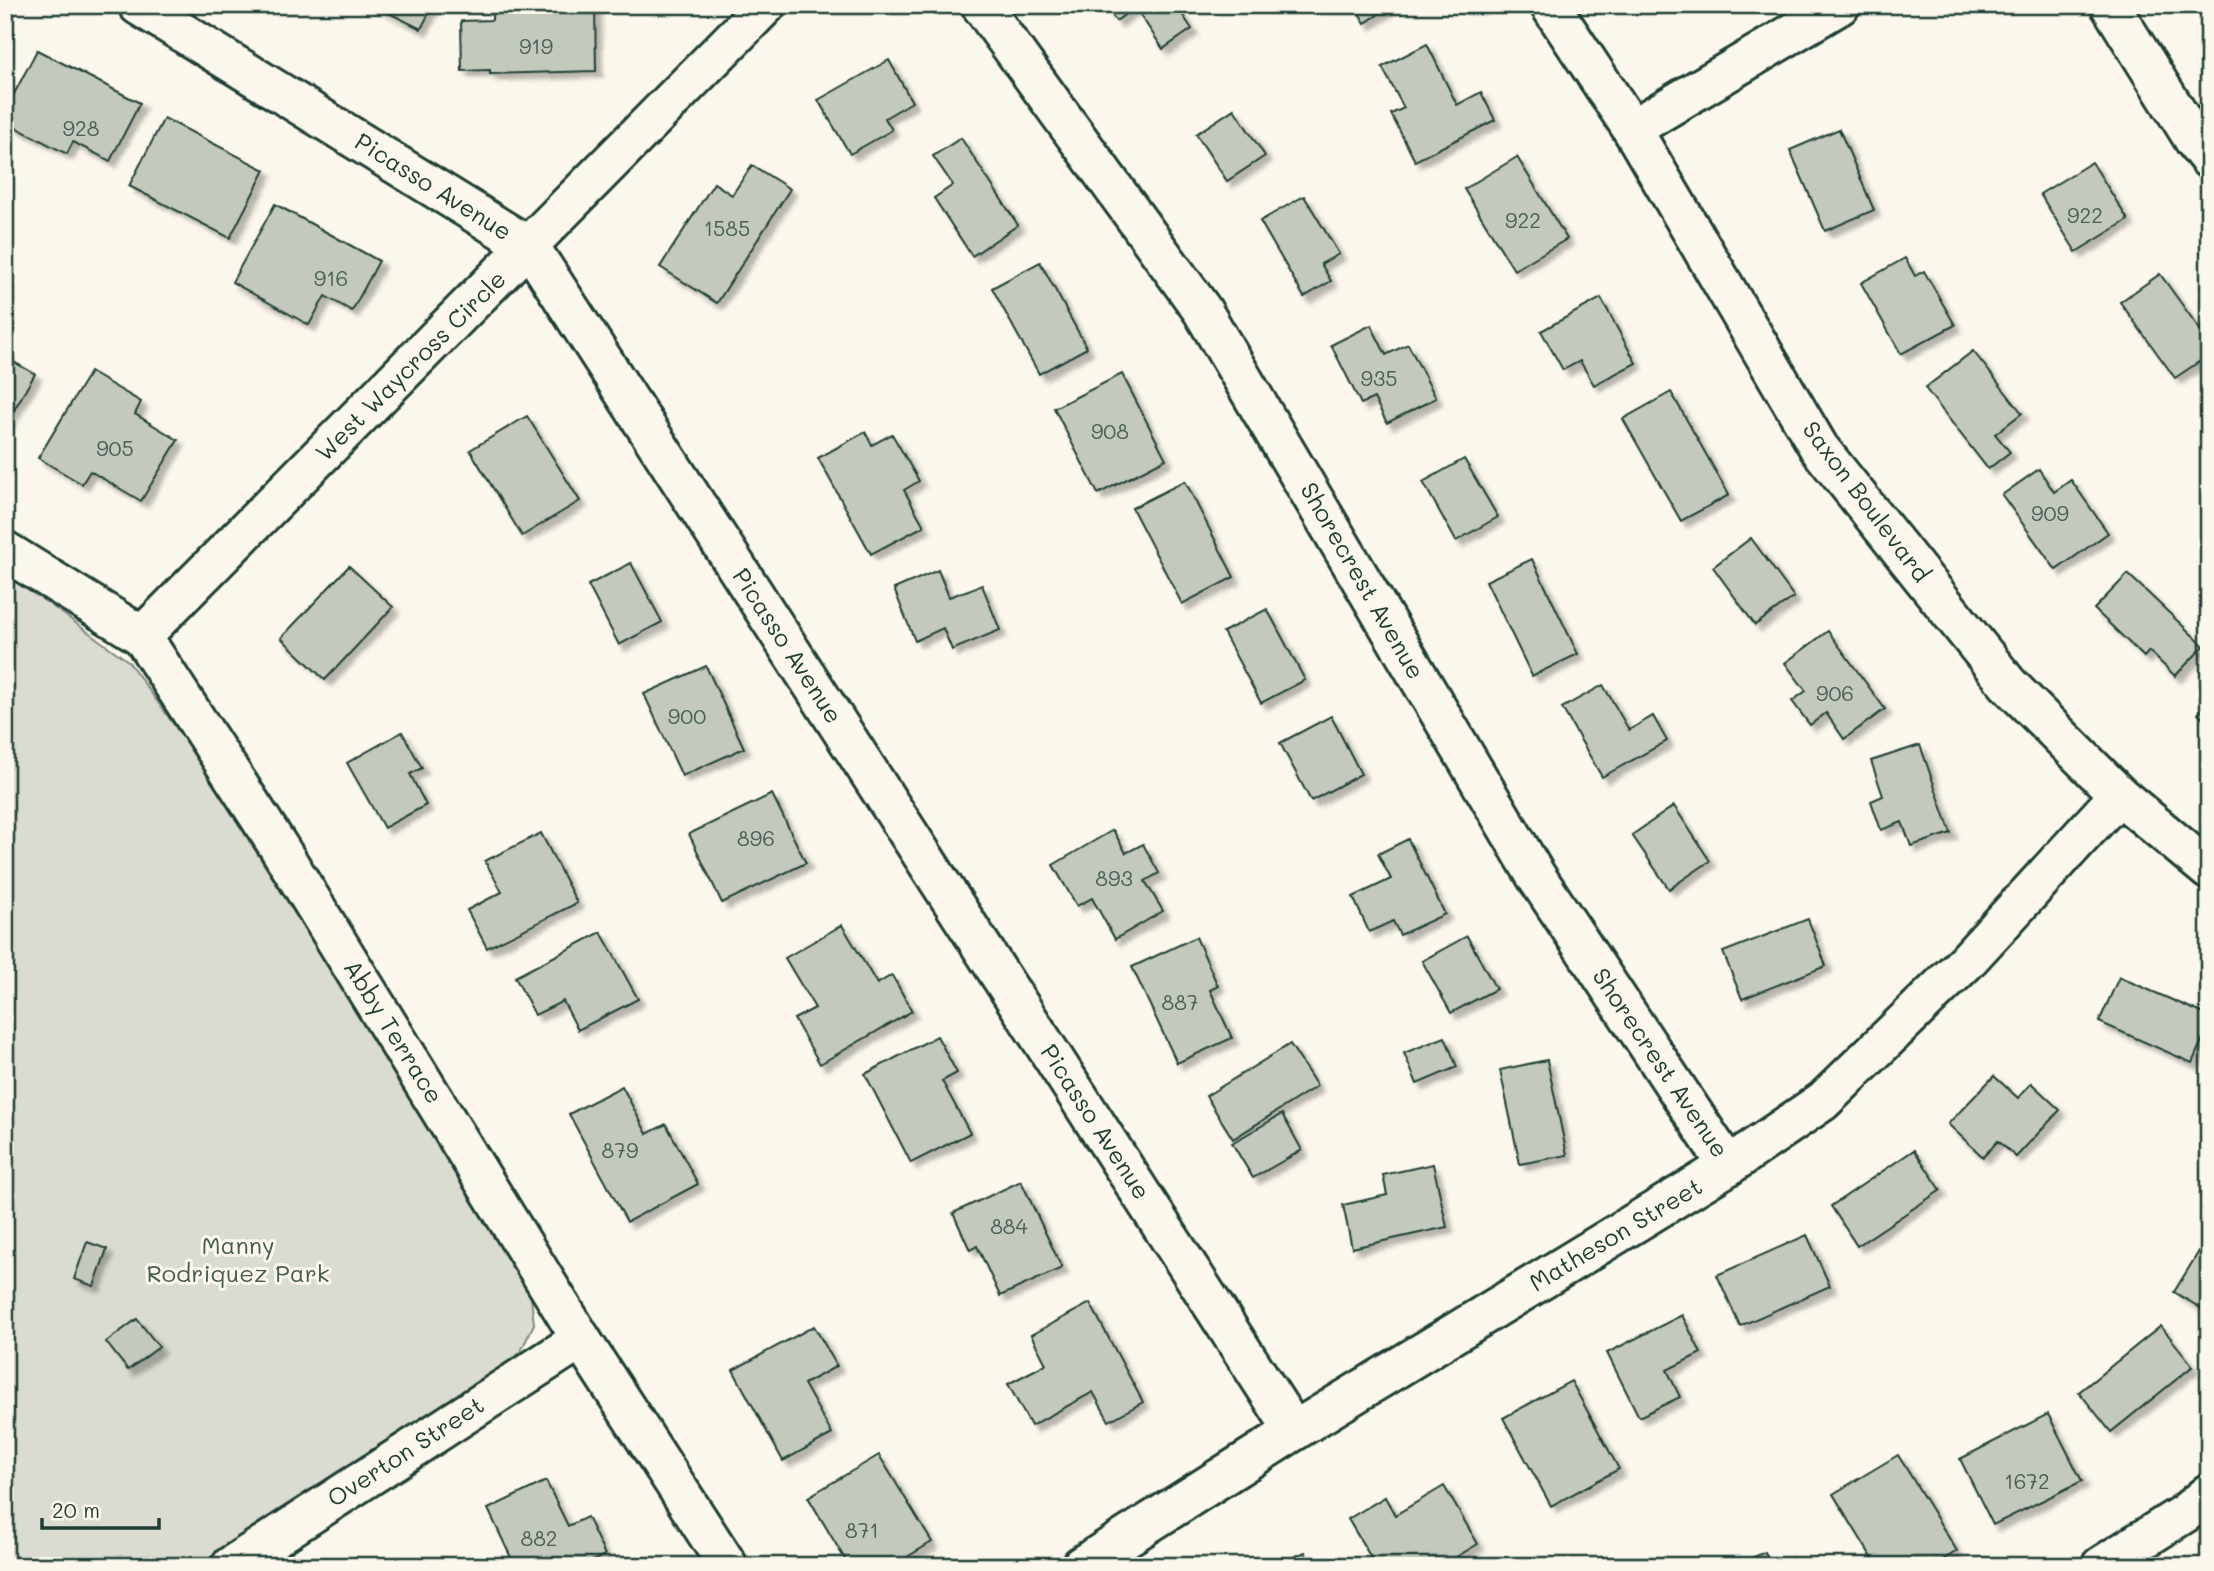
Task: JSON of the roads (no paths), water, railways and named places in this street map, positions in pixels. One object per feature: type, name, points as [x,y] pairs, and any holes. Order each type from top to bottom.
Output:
[{"type":"street","name":"Picasso Avenue","points":[[138,5],[530,247],[1294,1432]]},
{"type":"street","name":"West Waycross Circle","points":[[142,636],[530,247],[766,5]]},
{"type":"street","name":"Shorecrest Avenue","points":[[981,5],[1202,310],[1536,876],[1728,1166]]},
{"type":"street","name":"Saxon Boulevard","points":[[1550,5],[1632,129],[1819,448],[2008,684],[2119,796],[2209,870]]},
{"type":"street","points":[[1632,129],[1840,5]]},
{"type":"street","points":[[2110,5],[2209,159]]},
{"type":"street","name":"Abby Terrace","points":[[5,551],[142,636],[278,846],[581,1339],[728,1566]]},
{"type":"street","name":"Matheson Street","points":[[1081,1566],[1728,1166],[1823,1101],[1966,962],[2119,796]]},
{"type":"street","name":"Overton Street","points":[[231,1566],[581,1339]]},
{"type":"street","points":[[2101,1566],[2185,1513],[2209,1493]]},
{"type":"park label","name":"Manny Rodriquez Park","points":[[238,1260]]}]
